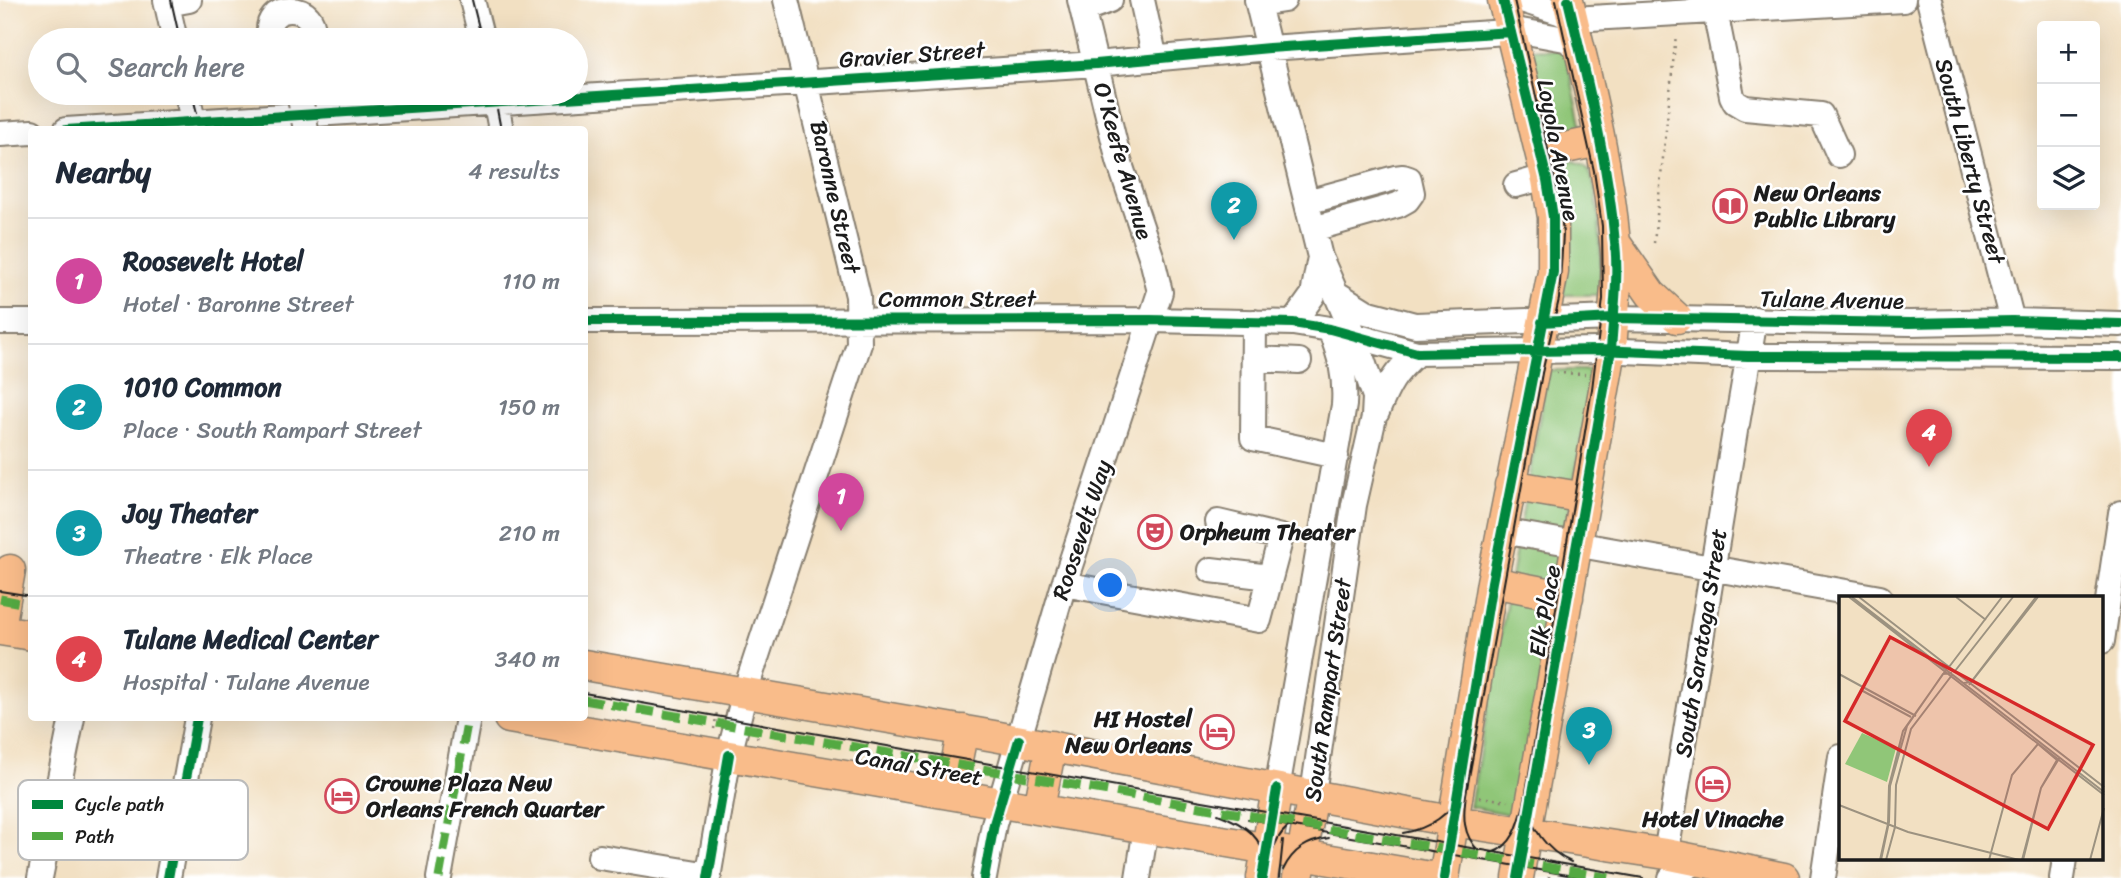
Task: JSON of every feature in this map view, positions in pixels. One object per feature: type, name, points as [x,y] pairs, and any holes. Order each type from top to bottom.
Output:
[{"type":"main road","name":"Loyola Avenue","points":[[1503,0],[1553,217],[1553,272],[1542,322],[1543,362]]},
{"type":"main road","name":"Loyola Avenue","points":[[1571,9],[1599,141],[1616,244],[1611,350]]},
{"type":"main road","points":[[1543,165],[1599,141]]},
{"type":"main road","points":[[1616,244],[1651,294],[1677,318]]},
{"type":"main road","name":"Elk Place","points":[[1518,878],[1611,350]]},
{"type":"main road","points":[[1444,878],[1510,485],[1543,362]]},
{"type":"main road","points":[[1510,485],[1585,498]]},
{"type":"main road","points":[[14,571],[0,629],[28,634]]},
{"type":"main road","points":[[1492,582],[1568,597]]},
{"type":"main road","name":"Canal Street","points":[[588,666],[963,730],[1452,821],[1526,832],[1669,866],[1700,861],[1780,878]]},
{"type":"main road","name":"Canal Street","points":[[527,721],[1267,849],[1301,866],[1429,868]]},
{"type":"main road","points":[[950,794],[963,730]]},
{"type":"main road","points":[[1039,809],[1051,746]]},
{"type":"main road","points":[[1262,878],[1277,789]]},
{"type":"main road","name":"South Rampart Street","points":[[1301,866],[1313,794]]},
{"type":"street","name":"Baronne Street","points":[[708,876],[729,755],[745,692],[859,344],[858,296],[786,0]]},
{"type":"street","points":[[1082,5],[1110,0]]},
{"type":"street","points":[[1142,0],[1155,59]]},
{"type":"street","points":[[1258,2],[1284,0]]},
{"type":"street","points":[[1522,0],[1571,9],[1715,11],[1903,0]]},
{"type":"street","name":"South Liberty Street","points":[[1929,0],[2012,321]]},
{"type":"street","points":[[174,1],[175,28]]},
{"type":"street","name":"South Rampart Street","points":[[1258,2],[1320,257],[1354,335],[1375,397],[1374,417],[1354,505],[1313,794]]},
{"type":"street","points":[[466,5],[477,28]]},
{"type":"street","name":"O'Keefe Avenue","points":[[1082,5],[1119,161],[1152,259],[1160,292],[1150,320]]},
{"type":"street","points":[[269,28],[278,13],[291,9],[301,11],[310,20],[312,28]]},
{"type":"street","points":[[1715,11],[1735,102],[1745,108],[1821,115],[1839,155]]},
{"type":"street","points":[[274,28],[283,16],[292,15],[301,18],[306,28]]},
{"type":"street","name":"Gravier Street","points":[[588,98],[704,99],[807,82],[1096,64],[1269,48],[1521,31],[1564,39],[1579,48]]},
{"type":"street","points":[[190,105],[194,126]]},
{"type":"street","name":"Gravier Street","points":[[194,126],[316,107],[356,105]]},
{"type":"street","points":[[497,105],[500,126]]},
{"type":"street","points":[[0,134],[28,132]]},
{"type":"street","points":[[1516,185],[1543,165]]},
{"type":"street","points":[[1307,202],[1395,178],[1409,179],[1412,193],[1398,205],[1313,229]]},
{"type":"street","points":[[1293,323],[1313,295],[1320,257]]},
{"type":"street","name":"Tulane Avenue","points":[[1337,295],[1366,312],[1415,325],[1613,318],[2121,324]]},
{"type":"street","name":"South Saratoga Street","points":[[1669,866],[1713,570],[1755,319]]},
{"type":"street","name":"Common Street","points":[[588,321],[1150,320],[1293,323],[1330,329]]},
{"type":"street","name":"Roosevelt Way","points":[[984,878],[994,824],[1064,584],[1150,320]]},
{"type":"street","points":[[0,322],[28,322]]},
{"type":"street","points":[[1254,322],[1253,438],[1336,456]]},
{"type":"street","points":[[1907,356],[1910,323]]},
{"type":"street","points":[[1330,329],[1417,353],[1543,362],[1611,350],[1748,356],[2121,357]]},
{"type":"street","name":"South Rampart Street","points":[[1277,789],[1344,405],[1346,380],[1341,357],[1330,329]]},
{"type":"street","points":[[1374,417],[1398,369],[1417,353]]},
{"type":"street","points":[[1254,359],[1299,361]]},
{"type":"street","points":[[1328,498],[1354,505]]},
{"type":"street","points":[[2104,625],[2121,513]]},
{"type":"street","points":[[1064,584],[1259,620],[1281,537],[1218,522]]},
{"type":"street","points":[[1502,531],[1864,596]]},
{"type":"street","points":[[1211,570],[1270,577]]},
{"type":"street","points":[[1307,626],[1336,634]]},
{"type":"street","points":[[60,780],[71,721]]},
{"type":"street","points":[[186,780],[196,721]]},
{"type":"street","points":[[439,878],[467,721]]},
{"type":"street","points":[[1823,878],[1839,770]]},
{"type":"street","points":[[1138,878],[1146,828]]},
{"type":"street","points":[[600,857],[708,876]]},
{"type":"street","points":[[40,878],[44,860]]},
{"type":"street","points":[[168,878],[171,860]]},
{"type":"street","points":[[2062,878],[2065,860]]},
{"type":"path","points":[[1654,243],[1676,35]]},
{"type":"path","points":[[1543,362],[1588,373]]},
{"type":"path","points":[[756,742],[765,714]]},
{"type":"path","points":[[1473,796],[1518,803]]},
{"type":"path","points":[[1425,836],[1429,868]]},
{"type":"green space","points":[[1531,49],[1565,50],[1582,128],[1550,136]]},
{"type":"green space","points":[[1569,160],[1584,165],[1595,188],[1600,226],[1601,295],[1563,295],[1569,242],[1557,166]]},
{"type":"green space","points":[[1548,370],[1593,370],[1518,816],[1470,807]]},
{"type":"tram line","points":[[171,0],[177,28]]},
{"type":"tram line","points":[[472,0],[479,28]]},
{"type":"tram line","points":[[1479,851],[1469,838],[1465,824],[1466,794],[1542,373],[1559,299],[1563,234],[1560,202],[1514,0]]},
{"type":"tram line","points":[[1491,853],[1505,846],[1510,840],[1524,804],[1592,389],[1603,299],[1602,226],[1594,171],[1556,0]]},
{"type":"tram line","points":[[195,105],[200,126]]},
{"type":"tram line","points":[[496,105],[500,126]]},
{"type":"tram line","points":[[0,591],[28,595]]},
{"type":"tram line","points":[[588,694],[1643,878]]},
{"type":"tram line","points":[[1403,833],[1422,828],[1438,819],[1446,813],[1463,790]]},
{"type":"tram line","points":[[1527,800],[1535,829],[1547,845],[1571,862]]},
{"type":"tram line","points":[[1218,814],[1251,832],[1261,847],[1267,866]]},
{"type":"tram line","points":[[1248,819],[1585,878]]},
{"type":"tram line","points":[[1268,878],[1277,840],[1286,828],[1293,824]]},
{"type":"tram line","points":[[1283,870],[1291,857],[1302,847],[1329,838]]},
{"type":"tram line","points":[[1279,878],[1283,840]]},
{"type":"marked path","points":[[0,599],[28,604]]},
{"type":"marked path","points":[[588,701],[1609,878]]},
{"type":"marked path","points":[[439,878],[467,721]]},
{"type":"cycle path","points":[[1444,878],[1492,582],[1553,272],[1553,217],[1547,180],[1503,0]]},
{"type":"cycle path","points":[[1518,878],[1611,350],[1616,283],[1615,243],[1607,182],[1568,0]]},
{"type":"cycle path","points":[[588,97],[1096,64],[1269,48],[1511,32]]},
{"type":"cycle path","points":[[128,126],[456,105]]},
{"type":"cycle path","points":[[1542,322],[1613,318],[2121,324]]},
{"type":"cycle path","points":[[588,321],[1150,320],[1293,323],[1330,329],[1417,353],[1598,350],[1748,356],[2121,357]]},
{"type":"cycle path","points":[[186,780],[196,721]]},
{"type":"cycle path","points":[[984,878],[994,824],[1019,740]]},
{"type":"cycle path","points":[[708,878],[729,755]]},
{"type":"cycle path","points":[[1262,878],[1277,789]]},
{"type":"cycle path","points":[[168,878],[171,860]]},
{"type":"place","name":"New Orleans Public Library","points":[[1730,206]]},
{"type":"place","name":"1010 Common","points":[[1234,240]]},
{"type":"place","name":"Tulane Medical Center","points":[[1929,467]]},
{"type":"place","name":"Roosevelt Hotel","points":[[841,531]]},
{"type":"place","name":"Orpheum Theater","points":[[1155,532]]},
{"type":"place","name":"HI Hostel New Orleans","points":[[1217,732]]},
{"type":"place","name":"Joy Theater","points":[[1589,765]]},
{"type":"place","name":"Hotel Vinache","points":[[1713,784]]},
{"type":"place","name":"Crowne Plaza New Orleans French Quarter","points":[[342,796]]}]
